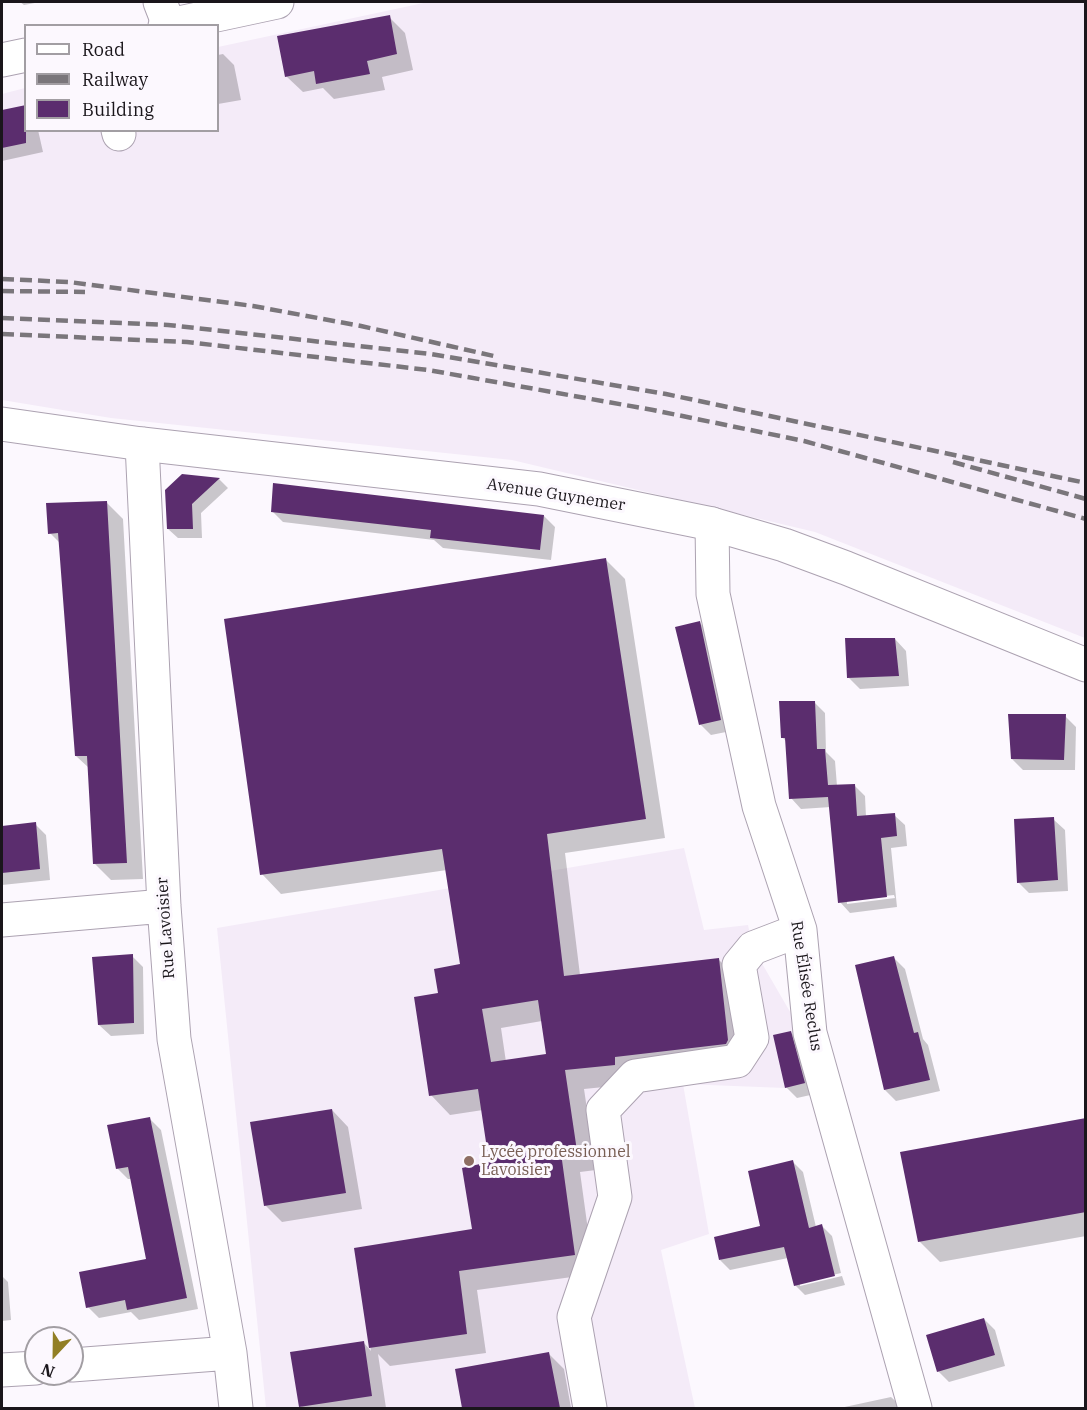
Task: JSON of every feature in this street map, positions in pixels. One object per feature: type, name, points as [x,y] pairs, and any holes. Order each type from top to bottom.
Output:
[{"type":"street","points":[[164,17],[278,2]]},
{"type":"street","points":[[2,60],[24,55]]},
{"type":"street","name":"Avenue Guynemer","points":[[2,424],[142,444],[539,489],[712,524],[805,553],[1086,665]]},
{"type":"street","name":"Rue Lavoisier","points":[[142,444],[164,906],[174,1039],[230,1353],[236,1408]]},
{"type":"street","name":"Rue Élisée Reclus","points":[[712,524],[715,605],[759,806],[800,930],[810,1033],[915,1408]]},
{"type":"street","points":[[2,920],[164,906]]},
{"type":"street","points":[[590,1408],[574,1317],[615,1197],[603,1110],[636,1076],[737,1060],[752,1038],[739,965],[753,948],[800,930]]},
{"type":"street","points":[[84,1364],[230,1353]]},
{"type":"street","points":[[2,1371],[24,1369]]},
{"type":"shaded area","points":[[428,2],[1085,2],[1085,638],[815,532],[512,460],[111,418],[2,400],[2,94],[24,88],[24,132],[219,132],[219,47]]},
{"type":"shaded area","name":"Lycée professionnel Lavoisier","points":[[684,848],[704,930],[748,925],[753,948],[800,1029],[811,1082],[785,1088],[683,1084],[709,1234],[661,1250],[695,1408],[266,1408],[217,928]]},
{"type":"building","points":[[390,15],[397,54],[367,61],[370,74],[316,84],[314,71],[285,77],[277,36]]},
{"type":"building","points":[[24,105],[26,143],[2,148],[2,110]]},
{"type":"building","points":[[182,474],[220,478],[192,504],[193,529],[167,529],[165,490]]},
{"type":"building","points":[[273,483],[544,515],[540,550],[430,538],[431,530],[271,512]]},
{"type":"building","points":[[107,501],[127,863],[93,864],[87,756],[75,756],[58,533],[48,534],[46,503]]},
{"type":"building","points":[[606,558],[646,819],[547,834],[564,976],[719,958],[728,1040],[726,1044],[615,1057],[615,1065],[565,1070],[577,1151],[561,1153],[575,1255],[459,1271],[467,1334],[369,1348],[354,1248],[472,1229],[462,1168],[489,1162],[478,1089],[429,1096],[414,997],[438,993],[434,969],[460,964],[442,849],[260,875],[224,619]],"holes":[[[538,1000],[546,1054],[491,1062],[482,1009]]]},
{"type":"building","points":[[700,621],[721,720],[699,725],[675,627]]},
{"type":"building","points":[[845,638],[895,638],[899,676],[847,678]]},
{"type":"building","points":[[779,701],[815,701],[817,749],[825,749],[828,785],[855,784],[857,816],[895,813],[897,836],[881,838],[887,897],[838,903],[828,797],[789,799],[785,738],[781,738]]},
{"type":"building","points":[[1008,714],[1066,714],[1064,760],[1011,759]]},
{"type":"building","points":[[1054,817],[1058,880],[1017,883],[1014,819]]},
{"type":"building","points":[[36,822],[40,869],[2,873],[2,826]]},
{"type":"building","points":[[133,954],[134,1023],[98,1025],[92,957]]},
{"type":"building","points":[[894,956],[914,1033],[918,1032],[930,1080],[884,1090],[855,965]]},
{"type":"building","points":[[791,1031],[805,1083],[785,1088],[773,1035]]},
{"type":"building","points":[[332,1109],[346,1193],[264,1206],[250,1122]]},
{"type":"building","points":[[150,1117],[187,1298],[127,1310],[125,1300],[86,1308],[79,1272],[146,1259],[128,1167],[116,1169],[107,1125]]},
{"type":"building","points":[[1086,1118],[1086,1212],[918,1242],[900,1152]]},
{"type":"building","points":[[793,1160],[809,1228],[822,1224],[835,1276],[794,1286],[784,1247],[719,1260],[714,1237],[760,1226],[748,1171]]},
{"type":"building","points":[[984,1318],[995,1355],[937,1372],[926,1335]]},
{"type":"building","points":[[364,1341],[372,1396],[299,1407],[290,1352]]},
{"type":"building","points":[[549,1352],[560,1408],[462,1408],[455,1369]]},
{"type":"railway","points":[[2,279],[69,282],[253,306],[361,326],[494,356]]},
{"type":"railway","points":[[2,291],[85,292]]},
{"type":"railway","points":[[2,318],[168,325],[431,354],[666,394],[1086,483]]},
{"type":"railway","points":[[2,334],[187,342],[428,370],[653,410],[804,441],[1086,519]]},
{"type":"railway","points":[[953,462],[1086,499]]},
{"type":"place","name":"Lycée professionnel Lavoisier","points":[[469,1161]]}]
